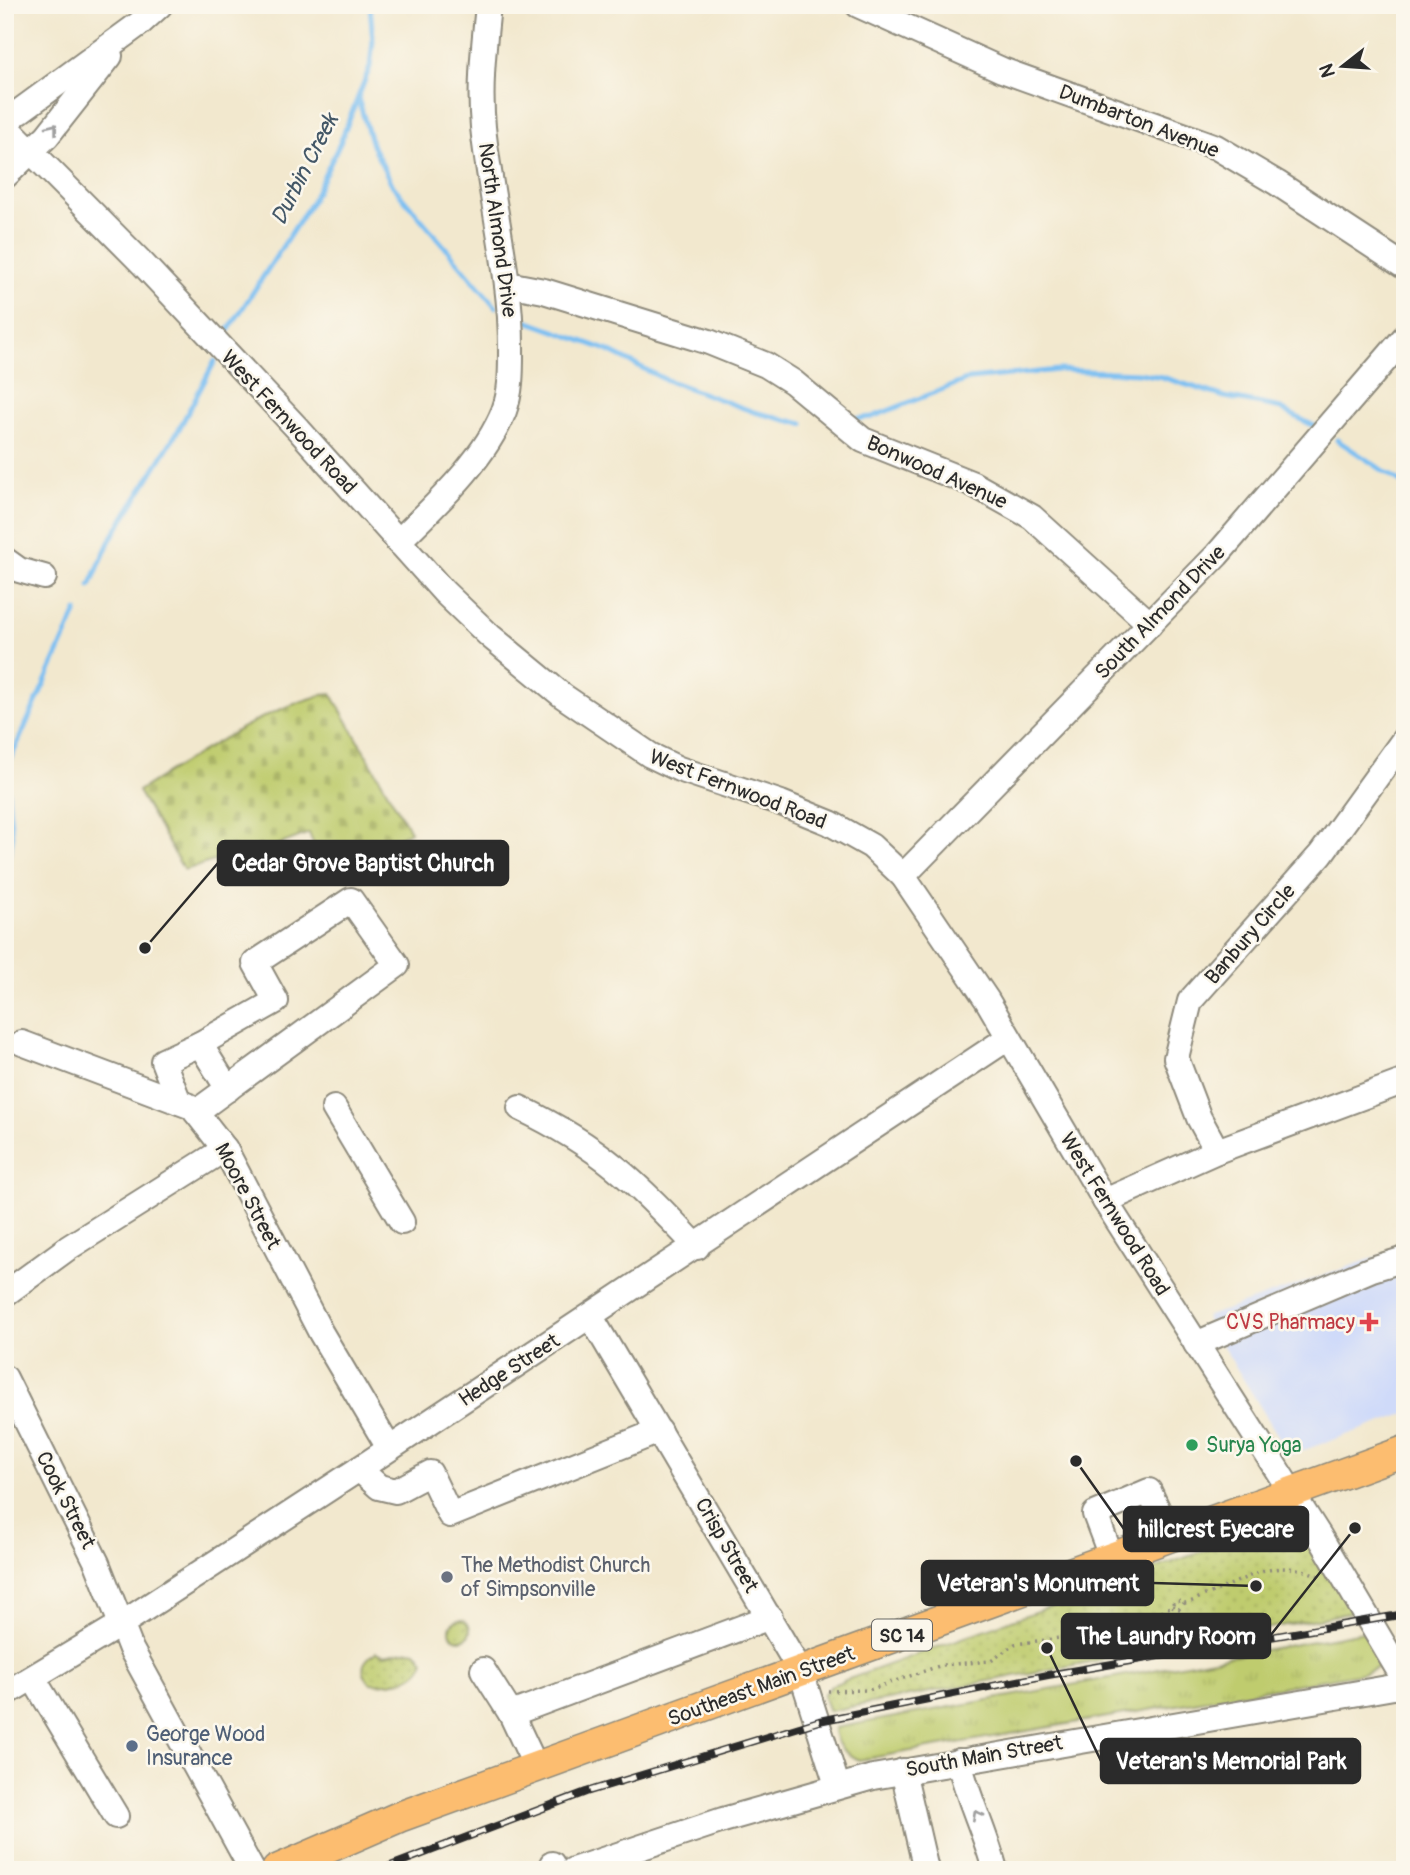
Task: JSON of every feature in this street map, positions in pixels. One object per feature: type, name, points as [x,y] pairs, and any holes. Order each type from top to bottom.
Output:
[{"type":"main road","name":"Southeast Main Street","points":[[277,1870],[399,1817],[536,1768],[805,1683],[1112,1559],[1405,1451]]},
{"type":"street","points":[[5,123],[130,31],[160,5]]},
{"type":"street","name":"North Almond Drive","points":[[398,542],[446,492],[488,440],[500,418],[511,375],[511,325],[507,284],[483,126],[482,72],[488,5]]},
{"type":"street","name":"Dumbarton Avenue","points":[[858,5],[1002,69],[1216,148],[1277,183],[1405,267]]},
{"type":"street","points":[[5,176],[33,153],[130,31]]},
{"type":"street","name":"West Fernwood Road","points":[[5,123],[143,264],[298,429],[398,542],[490,635],[563,696],[627,742],[679,769],[781,803],[830,823],[871,846],[903,876],[1008,1038],[1105,1201],[1291,1494],[1405,1683]]},
{"type":"street","name":"Bonwood Avenue","points":[[507,284],[544,291],[709,342],[766,365],[793,382],[863,440],[973,484],[1032,517],[1150,624]]},
{"type":"street","name":"South Almond Drive","points":[[903,876],[1217,555],[1405,337]]},
{"type":"street","points":[[5,561],[19,570],[44,577]]},
{"type":"street","name":"Banbury Circle","points":[[1217,1151],[1199,1118],[1176,1058],[1190,1001],[1321,854],[1405,738]]},
{"type":"street","points":[[22,1043],[188,1107],[228,1089],[397,965],[351,900],[255,963],[276,1001],[200,1044],[163,1061],[188,1107]]},
{"type":"street","name":"Hedge Street","points":[[5,1694],[122,1623],[359,1469],[1008,1038]]},
{"type":"street","points":[[200,1044],[228,1089]]},
{"type":"street","points":[[1105,1201],[1217,1151],[1405,1081]]},
{"type":"street","name":"Moore Street","points":[[188,1107],[226,1149],[321,1333],[389,1448]]},
{"type":"street","points":[[334,1108],[402,1222]]},
{"type":"street","points":[[520,1108],[592,1146],[635,1181],[697,1247]]},
{"type":"street","points":[[5,1294],[68,1248],[226,1149]]},
{"type":"street","points":[[1196,1344],[1372,1269],[1405,1258]]},
{"type":"street","name":"Crisp Street","points":[[591,1317],[770,1617],[805,1683],[838,1785]]},
{"type":"street","name":"Cook Street","points":[[5,1378],[97,1563],[131,1649],[252,1870]]},
{"type":"street","points":[[359,1469],[379,1487],[396,1491],[430,1473],[450,1515],[659,1430]]},
{"type":"street","points":[[1112,1559],[1095,1514],[1149,1491],[1171,1538]]},
{"type":"street","points":[[511,1714],[770,1617]]},
{"type":"street","points":[[483,1670],[511,1714],[536,1768]]},
{"type":"street","points":[[33,1678],[116,1816]]},
{"type":"street","name":"South Main Street","points":[[559,1868],[610,1858],[838,1785],[903,1771],[1405,1683]]},
{"type":"street","points":[[959,1761],[966,1790],[974,1813],[983,1827],[995,1870]]},
{"type":"street","points":[[903,1771],[926,1868]]},
{"type":"path","points":[[805,1683],[869,1690],[942,1665],[979,1664],[991,1661],[1016,1644],[1060,1638],[1100,1620],[1140,1622],[1172,1606],[1179,1609],[1184,1603],[1231,1587],[1251,1573],[1267,1569],[1306,1569],[1318,1576],[1342,1576]]},
{"type":"shaded area","points":[[1405,1247],[1405,1414],[1290,1455],[1205,1317]]},
{"type":"green space","points":[[331,693],[410,831],[347,869],[325,874],[309,833],[247,857],[240,853],[184,870],[138,791],[255,721],[305,700]]},
{"type":"green space","points":[[1270,1527],[1289,1528],[1309,1544],[1354,1612],[829,1711],[823,1696],[832,1685]]},
{"type":"green space","points":[[456,1620],[464,1620],[470,1630],[464,1640],[456,1640],[450,1634],[450,1626]]},
{"type":"green space","points":[[1363,1632],[1382,1660],[1380,1667],[1362,1673],[859,1760],[841,1748],[834,1734],[834,1728]]},
{"type":"green space","points":[[416,1651],[424,1661],[421,1668],[409,1677],[394,1682],[370,1683],[364,1674],[365,1662],[376,1652],[384,1655]]},
{"type":"waterway","name":"Durbin Creek","points":[[226,334],[312,201],[340,143],[370,67],[373,41],[370,5]]},
{"type":"waterway","points":[[358,98],[372,145],[393,186],[496,307]]},
{"type":"waterway","points":[[524,320],[607,350],[664,379],[754,412],[803,424]]},
{"type":"waterway","name":"Durbin Creek","points":[[90,586],[109,542],[179,429],[215,361]]},
{"type":"waterway","points":[[853,419],[872,417],[969,379],[1058,370],[1139,373],[1162,377],[1225,397],[1277,407],[1318,428]]},
{"type":"waterway","points":[[1337,440],[1405,485]]},
{"type":"waterway","name":"Durbin Creek","points":[[5,871],[12,840],[6,769],[77,611]]},
{"type":"railway","points":[[380,1870],[586,1792],[819,1721],[1048,1675],[1405,1614]]},
{"type":"place","name":"Cedar Grove Baptist Church","points":[[145,948]]},
{"type":"place","name":"CVS Pharmacy","points":[[1369,1322]]},
{"type":"place","name":"Surya Yoga","points":[[1192,1445]]},
{"type":"place","name":"hillcrest Eyecare","points":[[1076,1461]]},
{"type":"place","name":"The Laundry Room","points":[[1355,1528]]},
{"type":"place","name":"The Methodist Church of Simpsonville","points":[[447,1577]]},
{"type":"place","name":"Veteran's Monument","points":[[1256,1586]]},
{"type":"place","name":"Veteran's Memorial Park","points":[[1047,1648]]},
{"type":"place","name":"George Wood Insurance","points":[[132,1746]]}]
